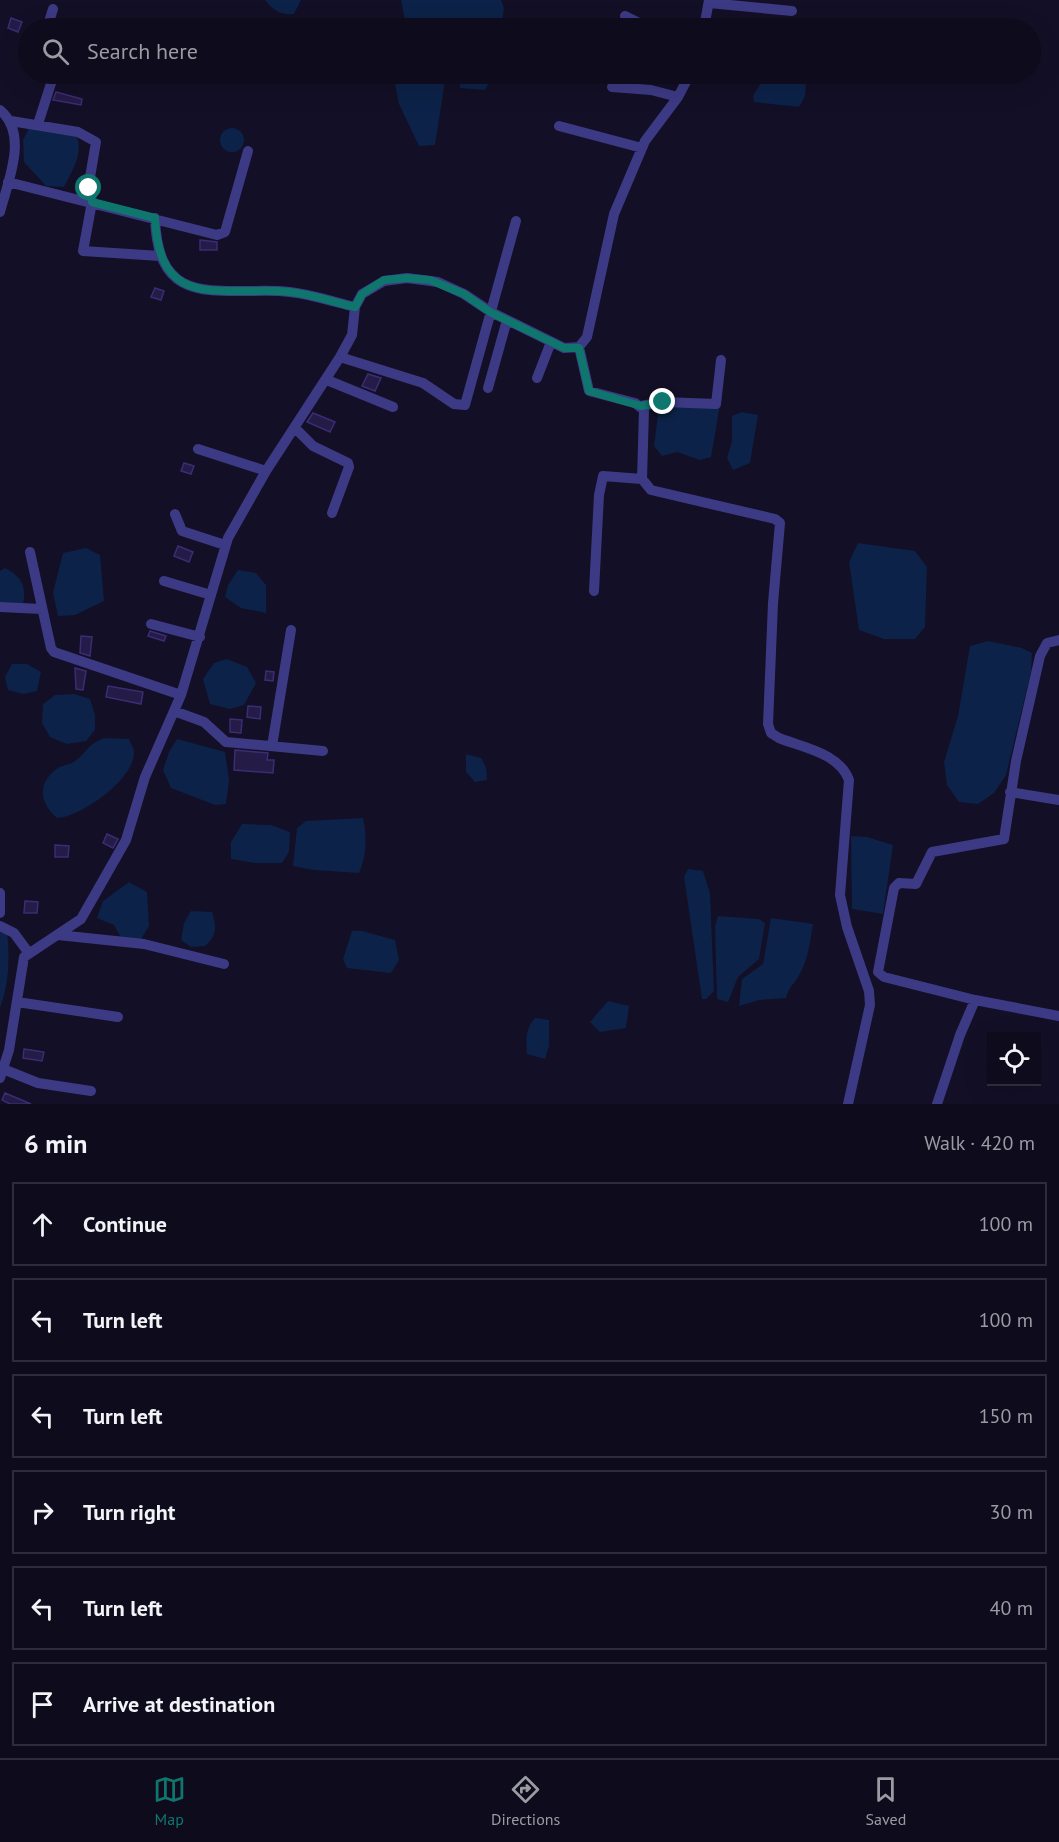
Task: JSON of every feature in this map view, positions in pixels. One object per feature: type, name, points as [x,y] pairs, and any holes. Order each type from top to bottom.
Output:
[{"type":"street","points":[[706,18],[709,1],[792,11]]},
{"type":"street","points":[[50,18],[53,9]]},
{"type":"street","points":[[625,16],[629,18]]},
{"type":"street","points":[[38,124],[51,84]]},
{"type":"street","points":[[685,84],[642,148],[610,226],[586,338],[579,348],[589,391],[641,406],[663,402],[716,404],[721,360]]},
{"type":"street","points":[[612,87],[651,90],[678,97]]},
{"type":"street","points":[[0,110],[11,121],[16,139],[0,212]]},
{"type":"street","points":[[11,121],[85,134],[96,142],[89,183],[92,202],[83,251],[160,256]]},
{"type":"street","points":[[559,126],[642,148]]},
{"type":"street","points":[[8,182],[217,235],[225,232],[248,151]]},
{"type":"street","points":[[155,218],[160,256],[166,270],[186,285],[224,291],[280,291],[355,307]]},
{"type":"street","points":[[340,357],[423,383],[454,404],[465,405],[516,221]]},
{"type":"street","points":[[91,1091],[38,1083],[2,1073],[6,1038],[17,1002],[23,961],[28,952],[76,923],[85,914],[126,840],[145,777],[181,696],[200,637],[225,544],[266,471],[340,357],[352,335],[355,307],[362,294],[376,284],[407,278],[438,282],[464,294],[490,312],[551,342],[564,348],[579,348]]},
{"type":"street","points":[[488,388],[507,320]]},
{"type":"street","points":[[537,378],[551,342]]},
{"type":"street","points":[[327,380],[393,407]]},
{"type":"street","points":[[641,406],[645,416],[642,479],[651,490],[775,519],[780,523],[773,603],[768,724],[771,733],[779,738],[835,759],[844,767],[849,780],[840,894],[847,927],[869,991],[870,1005],[848,1104]]},
{"type":"street","points":[[295,428],[313,446],[348,463],[333,513]]},
{"type":"street","points":[[198,449],[266,471]]},
{"type":"street","points":[[594,591],[601,479],[607,475],[642,479]]},
{"type":"street","points":[[175,514],[182,531],[225,544]]},
{"type":"street","points":[[30,552],[51,648],[54,652],[181,696]]},
{"type":"street","points":[[164,581],[211,596]]},
{"type":"street","points":[[0,606],[42,609]]},
{"type":"street","points":[[152,624],[200,637]]},
{"type":"street","points":[[272,746],[291,630]]},
{"type":"street","points":[[1059,640],[1043,648],[1010,792],[1004,839],[932,852],[916,884],[895,886],[877,967],[884,977],[975,1000],[1059,1016]]},
{"type":"street","points":[[174,711],[204,722],[226,742],[322,751]]},
{"type":"street","points":[[1010,792],[1059,800]]},
{"type":"street","points":[[0,893],[0,913]]},
{"type":"street","points":[[0,926],[14,933],[28,952]]},
{"type":"street","points":[[57,934],[144,944],[224,964]]},
{"type":"street","points":[[937,1104],[960,1035],[975,1000]]},
{"type":"street","points":[[17,1002],[118,1017]]},
{"type":"water","points":[[265,0],[301,0],[294,14],[285,14],[278,12]]},
{"type":"water","points":[[401,0],[501,0],[504,8],[502,18],[405,18]]},
{"type":"water","points":[[395,84],[444,84],[435,145],[419,146],[399,104]]},
{"type":"water","points":[[460,84],[488,84],[485,90],[460,88]]},
{"type":"water","points":[[760,84],[806,84],[805,96],[799,107],[754,102],[753,96]]},
{"type":"water","points":[[29,128],[74,128],[79,151],[64,187],[46,186],[24,162],[23,140]]},
{"type":"water","points":[[232,128],[241,131],[244,140],[241,149],[232,152],[223,149],[220,140],[223,131]]},
{"type":"water","points":[[720,405],[711,457],[700,460],[677,452],[662,456],[654,446],[658,415],[652,407]]},
{"type":"water","points":[[742,412],[758,415],[750,463],[733,470],[727,458],[732,441],[732,416]]},
{"type":"water","points":[[858,543],[915,551],[927,567],[925,627],[915,639],[884,639],[859,630],[849,562]]},
{"type":"water","points":[[86,548],[100,555],[104,601],[75,615],[58,616],[53,593],[63,553]]},
{"type":"water","points":[[5,568],[22,582],[23,604],[0,602],[0,571]]},
{"type":"water","points":[[238,570],[256,573],[266,585],[266,613],[241,608],[225,597],[228,585]]},
{"type":"water","points":[[988,641],[1022,648],[1032,653],[1031,672],[1006,775],[994,793],[978,804],[959,802],[947,785],[944,762],[958,716],[970,646]]},
{"type":"water","points":[[227,659],[247,667],[256,683],[244,705],[230,709],[210,704],[203,679],[214,663]]},
{"type":"water","points":[[12,664],[27,664],[41,672],[37,691],[23,694],[8,690],[5,677]]},
{"type":"water","points":[[74,694],[90,699],[95,715],[95,730],[86,741],[67,744],[50,737],[42,723],[43,704],[55,695]]},
{"type":"water","points":[[104,738],[129,739],[134,752],[132,763],[126,774],[105,795],[92,804],[67,816],[57,818],[44,799],[46,780],[58,768],[73,762],[90,746]]},
{"type":"water","points":[[177,739],[225,752],[229,780],[226,804],[215,805],[171,788],[163,770],[169,752]]},
{"type":"water","points":[[466,754],[481,758],[486,767],[487,780],[475,782],[466,772]]},
{"type":"water","points":[[363,818],[366,846],[359,873],[313,870],[293,866],[297,828],[306,821]]},
{"type":"water","points":[[242,824],[271,825],[290,832],[289,852],[282,863],[255,863],[231,859],[231,842]]},
{"type":"water","points":[[851,836],[867,837],[893,845],[883,914],[852,909]]},
{"type":"water","points":[[688,869],[703,871],[710,893],[714,991],[706,999],[702,999],[684,877]]},
{"type":"water","points":[[129,882],[147,892],[149,926],[141,939],[123,941],[114,925],[97,918],[103,901]]},
{"type":"water","points":[[191,911],[212,912],[215,931],[205,946],[191,947],[181,940],[184,923]]},
{"type":"water","points":[[718,916],[759,919],[765,923],[759,959],[738,977],[728,1002],[717,999],[715,926]]},
{"type":"water","points":[[771,918],[813,924],[804,965],[786,998],[759,1000],[739,1006],[742,979],[763,964]]},
{"type":"water","points":[[0,928],[7,932],[8,961],[7,980],[0,1008]]},
{"type":"water","points":[[352,931],[362,931],[395,940],[399,960],[391,973],[347,968],[343,959]]},
{"type":"water","points":[[608,1001],[629,1006],[626,1028],[600,1032],[590,1022]]},
{"type":"water","points":[[535,1018],[549,1020],[549,1046],[545,1059],[527,1054],[528,1031]]},
{"type":"building","points":[[11,18],[18,21],[18,32],[8,28]]},
{"type":"building","points":[[56,92],[82,99],[81,105],[53,100]]},
{"type":"building","points":[[200,240],[217,242],[217,250],[200,250]]},
{"type":"building","points":[[155,288],[164,291],[161,300],[151,297]]},
{"type":"building","points":[[368,374],[381,378],[375,391],[362,386]]},
{"type":"building","points":[[313,413],[335,422],[330,432],[307,422]]},
{"type":"building","points":[[184,463],[194,466],[191,474],[181,471]]},
{"type":"building","points":[[178,546],[193,552],[189,562],[174,556]]},
{"type":"building","points":[[150,631],[166,636],[164,641],[148,636]]},
{"type":"building","points":[[81,636],[92,637],[90,656],[80,653]]},
{"type":"building","points":[[75,668],[86,671],[83,690],[76,689]]},
{"type":"building","points":[[266,671],[274,672],[273,681],[265,680]]},
{"type":"building","points":[[108,686],[143,692],[141,704],[106,697]]},
{"type":"building","points":[[248,706],[261,707],[260,719],[247,717]]},
{"type":"building","points":[[230,719],[242,720],[241,733],[230,732]]},
{"type":"building","points":[[235,750],[268,753],[267,760],[274,760],[273,773],[234,770]]},
{"type":"building","points":[[107,834],[118,839],[113,848],[103,843]]},
{"type":"building","points":[[55,845],[69,846],[68,857],[55,857]]},
{"type":"building","points":[[25,901],[38,902],[37,913],[24,913]]},
{"type":"building","points":[[24,1049],[44,1052],[42,1061],[23,1058]]},
{"type":"building","points":[[5,1093],[31,1104],[10,1104],[2,1100]]},
{"type":"route","points":[[89,188],[92,202],[155,218],[157,249],[166,270],[186,285],[224,291],[280,291],[355,307],[362,294],[384,280],[407,278],[430,280],[464,294],[490,312],[564,348],[572,350],[579,348],[589,391],[641,406],[663,402]]}]
